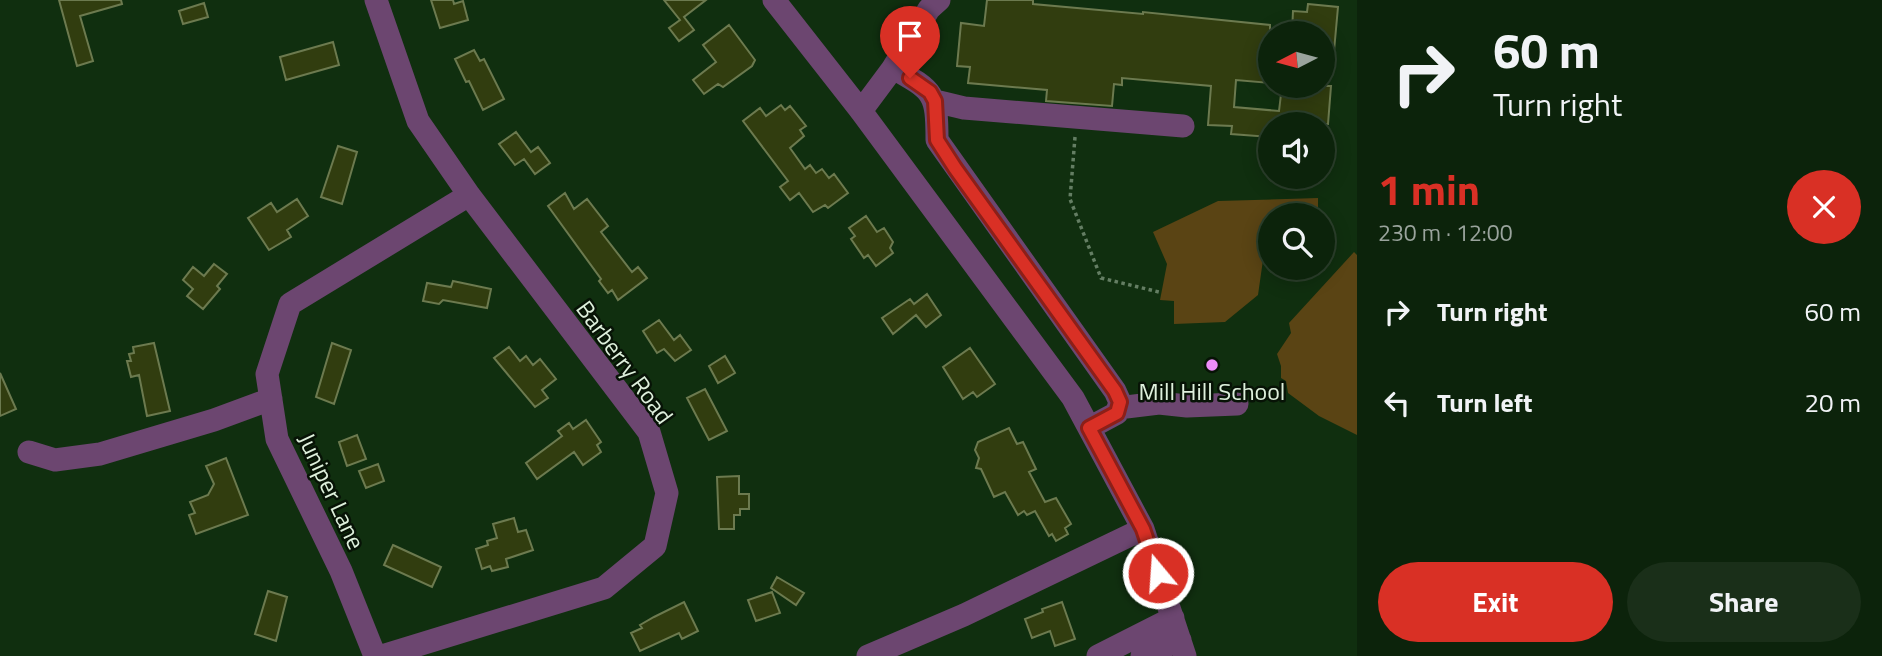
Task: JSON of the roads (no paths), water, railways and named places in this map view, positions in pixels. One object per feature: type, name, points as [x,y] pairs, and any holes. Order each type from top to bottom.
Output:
[{"type":"street","name":"Barberry Road","points":[[376,0],[418,121],[469,195],[649,432],[667,492],[655,546],[604,588],[382,656]]},
{"type":"street","points":[[774,0],[861,111],[1073,398],[1143,529],[1182,648],[1142,656]]},
{"type":"street","points":[[861,111],[893,68],[929,9],[939,0]]},
{"type":"street","points":[[893,68],[930,92],[935,101],[937,140],[1115,391],[1120,402],[1117,413],[1089,428]]},
{"type":"street","points":[[935,101],[964,108],[1183,126]]},
{"type":"street","name":"Juniper Lane","points":[[375,656],[341,571],[277,439],[267,374],[290,304],[469,195]]},
{"type":"street","points":[[29,452],[55,460],[100,454],[214,420],[271,399]]},
{"type":"street","points":[[1118,408],[1159,403],[1187,406],[1237,404]]},
{"type":"street","points":[[867,656],[964,615],[1143,529]]},
{"type":"street","points":[[1098,656],[1173,618]]},
{"type":"place","name":"Mill Hill School","points":[[1212,365]]}]
